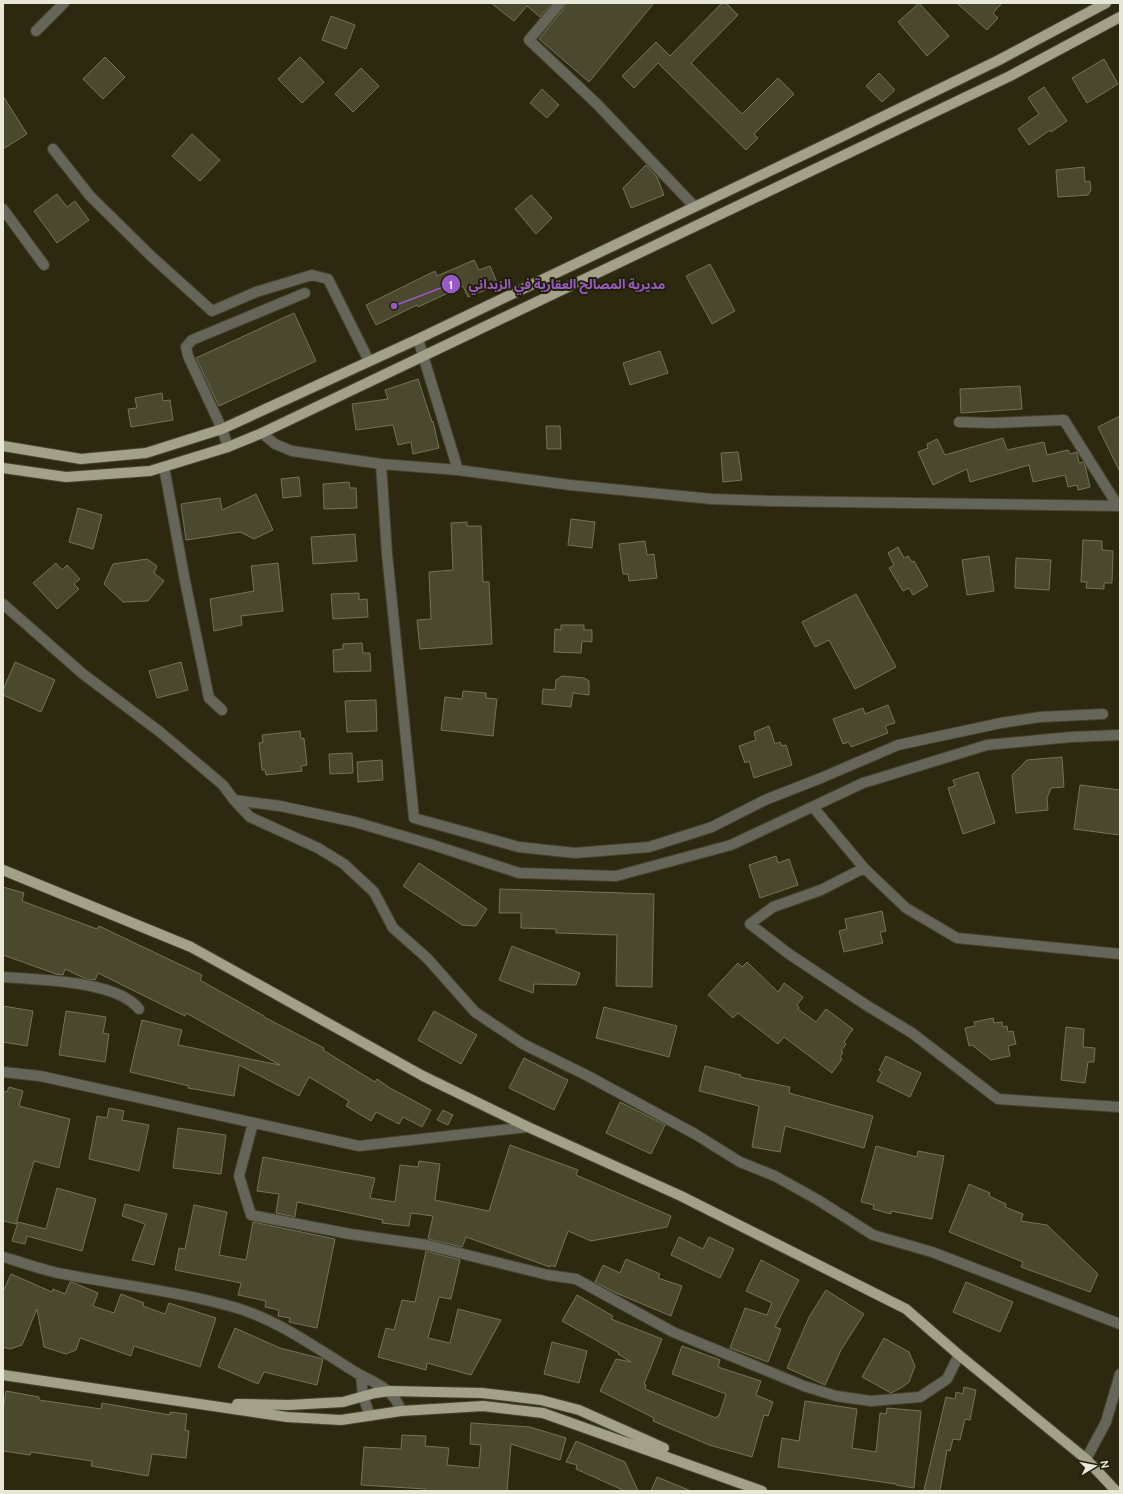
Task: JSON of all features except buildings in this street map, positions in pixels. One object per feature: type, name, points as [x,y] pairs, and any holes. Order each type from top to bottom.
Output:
[{"type":"main road","points":[[3,446],[81,459],[146,453],[222,429],[418,339],[999,60],[1106,3]]},
{"type":"main road","points":[[3,468],[66,477],[150,471],[228,447],[262,433],[1010,76],[1120,16]]},
{"type":"main road","points":[[3,870],[191,947],[423,1076],[528,1127],[681,1196],[906,1309],[959,1356],[1086,1459],[1116,1491]]},
{"type":"main road","points":[[3,1375],[287,1417],[341,1420],[401,1411],[483,1406],[543,1413],[762,1491]]},
{"type":"main road","points":[[198,1404],[289,1405],[343,1402],[363,1396],[390,1391],[482,1392],[542,1400],[579,1410],[664,1448],[691,1465]]},
{"type":"street","points":[[36,32],[64,3]]},
{"type":"street","points":[[560,3],[529,40],[596,103],[694,206]]},
{"type":"street","points":[[53,149],[90,196],[151,256],[212,311],[256,292],[312,275],[328,279],[369,361]]},
{"type":"street","points":[[3,209],[44,265]]},
{"type":"street","points":[[228,447],[222,429],[188,356],[186,347],[192,340],[305,293]]},
{"type":"street","points":[[418,339],[458,470]]},
{"type":"street","points":[[959,422],[991,423],[1064,420],[1119,506]]},
{"type":"street","points":[[262,433],[275,444],[292,451],[380,464],[458,470],[570,485],[712,499],[794,502],[1119,506]]},
{"type":"street","points":[[380,464],[387,554],[414,818],[519,848],[575,853],[649,847],[712,827],[765,800],[898,745],[1001,723],[1040,717],[1103,714]]},
{"type":"street","points":[[164,467],[180,558],[209,698],[222,710]]},
{"type":"street","points":[[3,604],[83,674],[160,732],[223,785],[234,800],[250,817],[318,848],[344,864],[374,892],[393,928],[427,958],[475,1012],[523,1044],[586,1075],[695,1134],[740,1162],[775,1176],[818,1200],[873,1235],[932,1252],[1120,1324]]},
{"type":"street","points":[[234,800],[280,806],[355,822],[379,831],[430,844],[519,874],[616,876],[731,845],[864,783],[987,745],[1071,737],[1120,735]]},
{"type":"street","points":[[813,807],[864,868],[906,908],[957,938],[1120,954]]},
{"type":"street","points":[[864,868],[821,890],[773,907],[750,924],[789,954],[912,1032],[998,1099],[1120,1107]]},
{"type":"street","points":[[3,977],[66,982],[110,990],[136,1004],[139,1009]]},
{"type":"street","points":[[3,1072],[40,1076],[359,1146],[528,1127]]},
{"type":"street","points":[[253,1122],[240,1176],[250,1215],[350,1234],[427,1245],[548,1275],[576,1279],[674,1332],[804,1386],[836,1396],[871,1401],[920,1398],[947,1379],[959,1356]]},
{"type":"street","points":[[3,1257],[57,1272],[171,1292],[238,1309],[298,1335],[361,1376],[390,1391],[398,1400],[401,1411]]},
{"type":"street","points":[[1086,1459],[1106,1422],[1120,1374]]},
{"type":"street","points":[[361,1376],[363,1396],[370,1416]]},
{"type":"place","name":"مديرية المصالح العقارية في الزبداني","points":[[394,306]]}]
